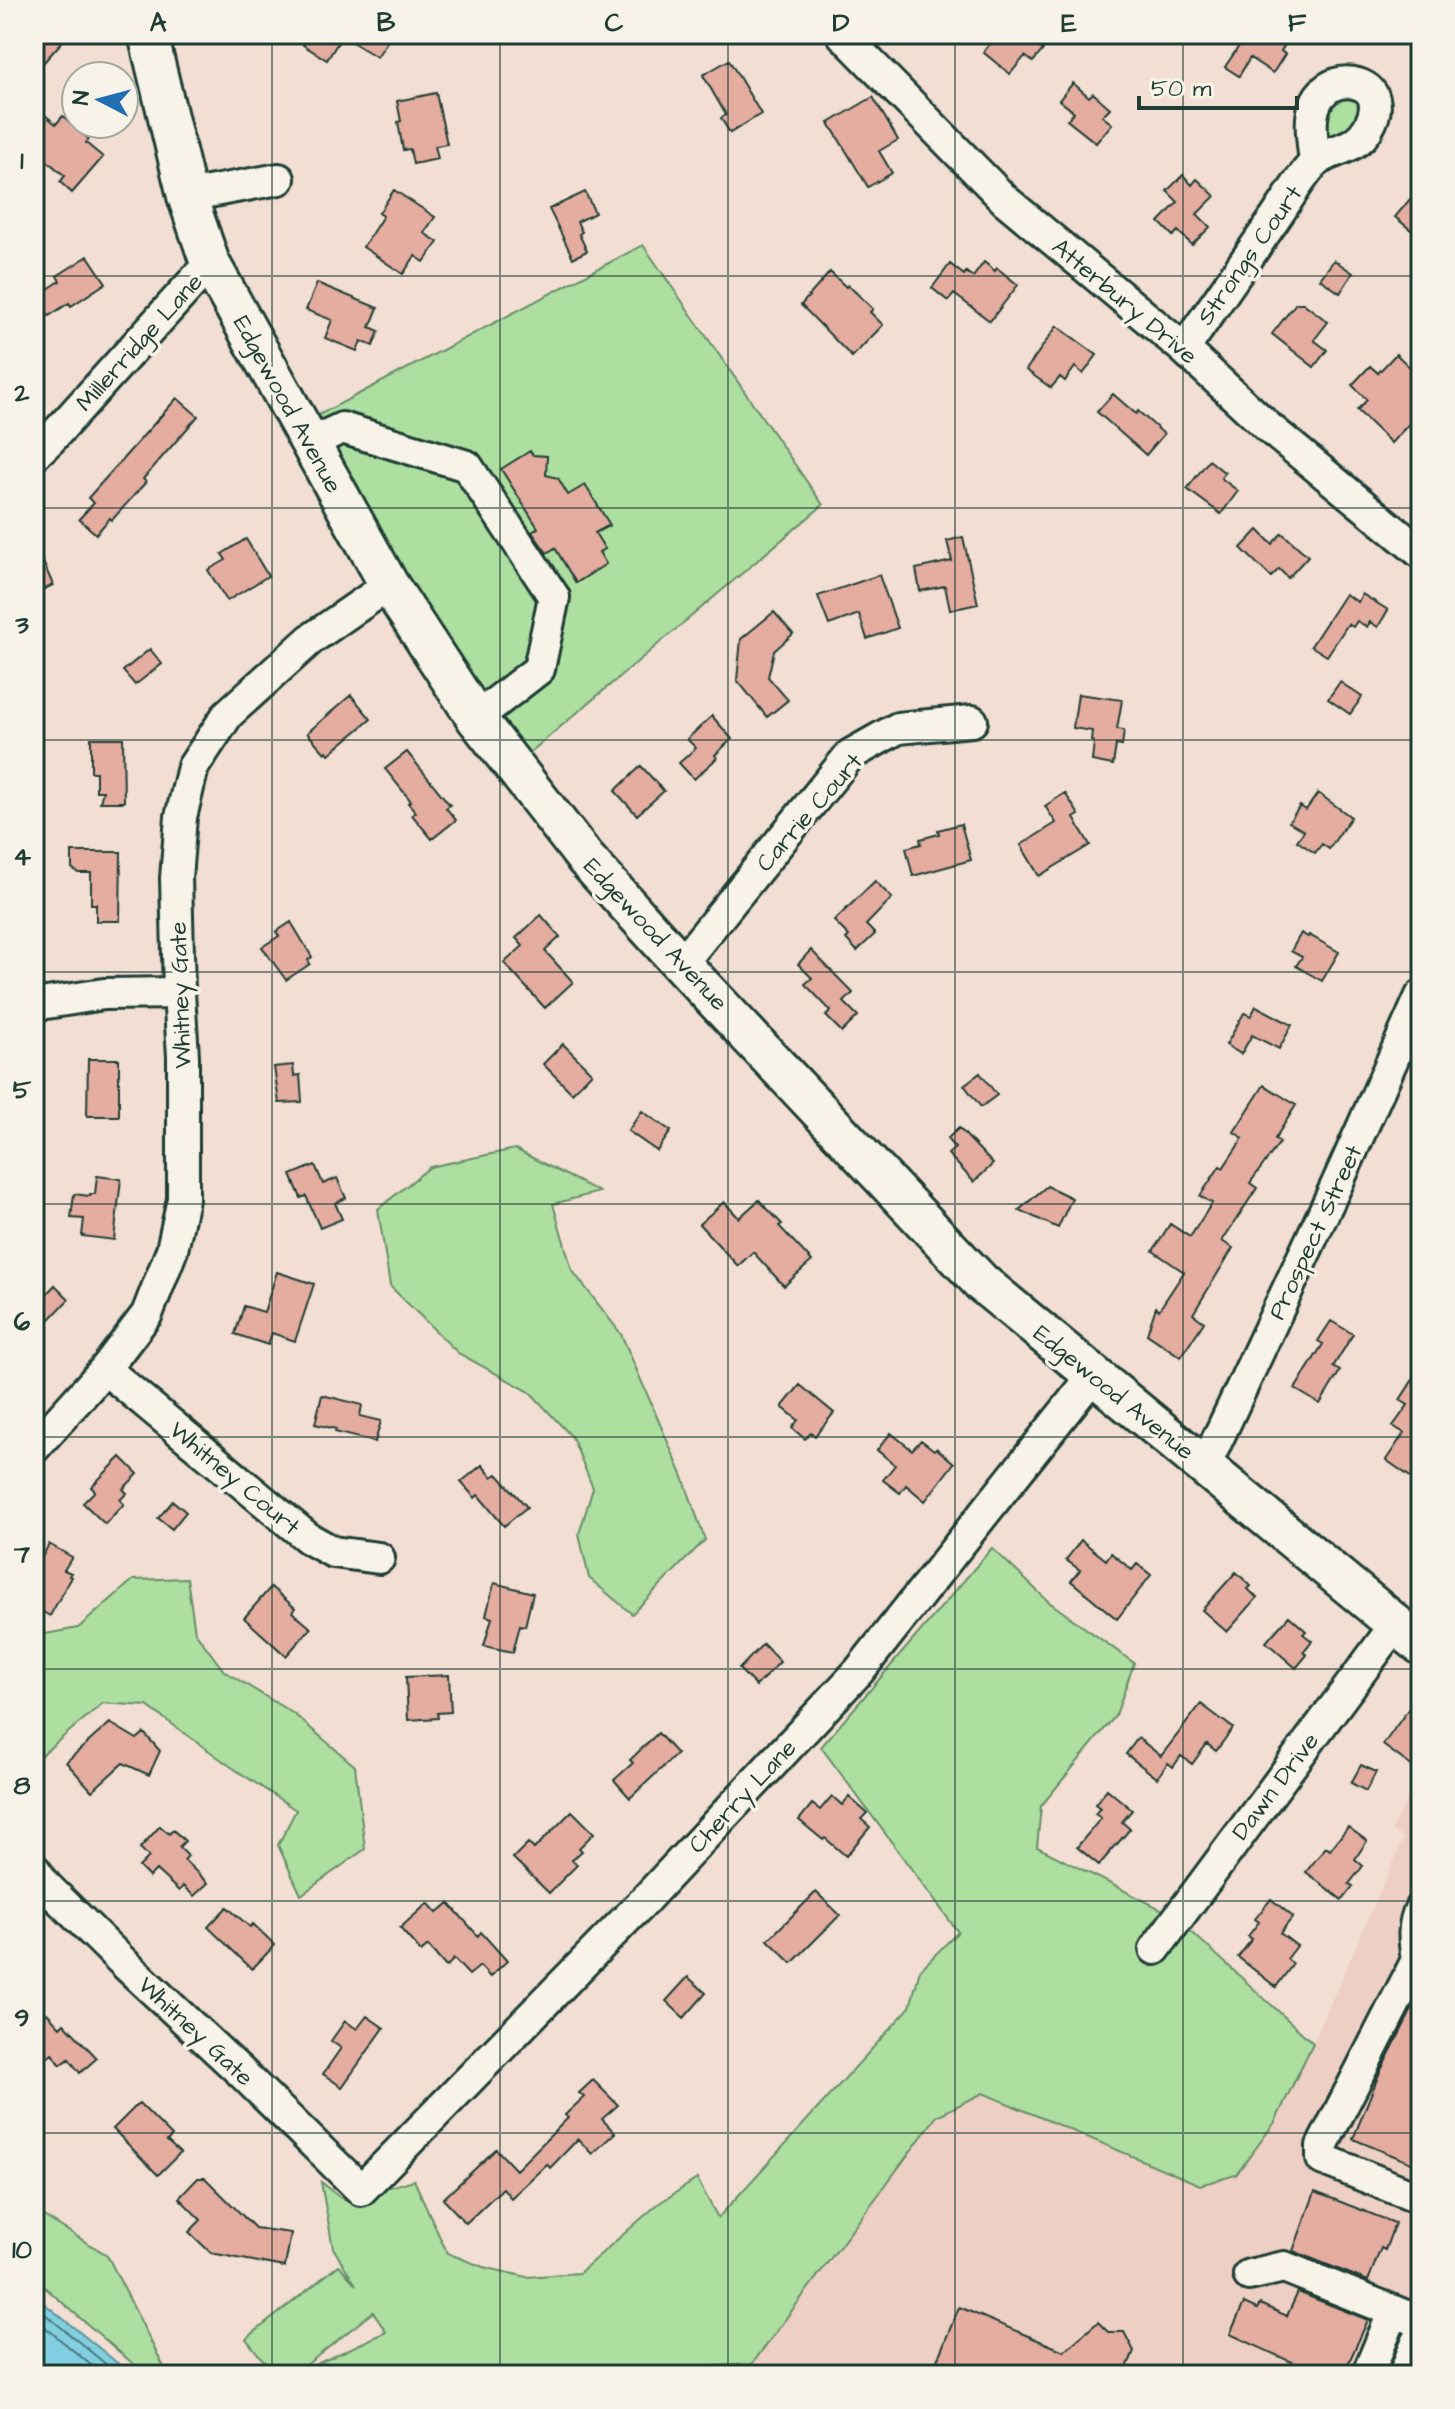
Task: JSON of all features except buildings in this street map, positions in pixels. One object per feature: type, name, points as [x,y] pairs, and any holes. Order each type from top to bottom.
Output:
[{"type":"main road","name":"Edgewood Avenue","points":[[148,34],[187,196],[210,263],[389,585],[476,718],[585,858],[982,1283],[1414,1637]]},
{"type":"main road","points":[[1408,2375],[1421,2344]]},
{"type":"street","name":"Atterbury Drive","points":[[842,34],[1005,200],[1184,349],[1268,427],[1421,553]]},
{"type":"street","name":"Strongs Court","points":[[1184,349],[1315,161]]},
{"type":"street","points":[[187,196],[279,179]]},
{"type":"street","name":"Millerridge Lane","points":[[34,455],[210,263]]},
{"type":"street","points":[[310,443],[342,428],[467,466],[554,597],[539,669],[476,718]]},
{"type":"street","name":"Whitney Gate","points":[[34,1448],[105,1369],[147,1314],[172,1250],[183,1199],[183,1056],[176,878],[181,817],[193,767],[228,714],[311,639],[389,585]]},
{"type":"street","name":"Carrie Court","points":[[681,964],[850,755],[898,728],[972,721]]},
{"type":"street","points":[[34,1005],[104,994],[179,993]]},
{"type":"street","name":"Prospect Street","points":[[1205,1466],[1421,996]]},
{"type":"street","name":"Whitney Court","points":[[105,1369],[308,1538],[333,1552],[379,1558]]},
{"type":"street","name":"Cherry Lane","points":[[361,2190],[643,1902],[859,1671],[1093,1376]]},
{"type":"street","name":"Dawn Drive","points":[[1155,1949],[1414,1637]]},
{"type":"street","name":"Whitney Gate","points":[[34,1869],[46,1886],[114,1953],[361,2190]]},
{"type":"street","points":[[1419,2191],[1322,2159],[1322,2146],[1419,1961],[1413,1936],[1421,1907]]},
{"type":"street","points":[[1249,2275],[1284,2267],[1407,2316],[1368,2373],[1373,2375]]},
{"type":"shaded area","points":[[1421,1771],[1421,2375],[657,2375],[661,2369],[752,2363],[937,2116],[983,2093],[1200,2185],[1275,2122],[1404,1838],[1391,1830]]},
{"type":"green space","points":[[1359,91],[1365,116],[1321,152],[1322,100]]},
{"type":"green space","points":[[643,245],[823,505],[527,755],[442,643],[311,419]]},
{"type":"green space","points":[[515,1149],[599,1192],[553,1204],[572,1270],[621,1334],[683,1477],[705,1540],[632,1614],[589,1578],[579,1534],[593,1488],[572,1437],[530,1392],[458,1353],[390,1286],[378,1209],[430,1167]]},
{"type":"green space","points":[[992,1548],[1049,1602],[1134,1663],[1116,1715],[1041,1806],[1037,1847],[1173,1915],[1313,2043],[1275,2122],[1236,2175],[1200,2185],[983,2093],[937,2116],[752,2364],[661,2369],[657,2375],[275,2375],[246,2339],[339,2265],[356,2285],[333,2248],[321,2182],[344,2200],[414,2180],[447,2253],[483,2267],[527,2277],[579,2273],[658,2204],[697,2179],[718,2218],[910,2007],[920,1970],[958,1932],[821,1747]],"holes":[[[373,2312],[386,2332],[295,2374]]]},
{"type":"green space","points":[[187,1578],[195,1632],[224,1671],[294,1714],[355,1766],[365,1849],[301,1895],[278,1845],[296,1810],[147,1706],[103,1703],[38,1758],[34,1755],[34,1636],[78,1628],[133,1580]]},
{"type":"green space","points":[[34,2210],[107,2255],[168,2375],[146,2375],[34,2278]]},
{"type":"water","points":[[34,2295],[132,2375],[34,2375]]}]
